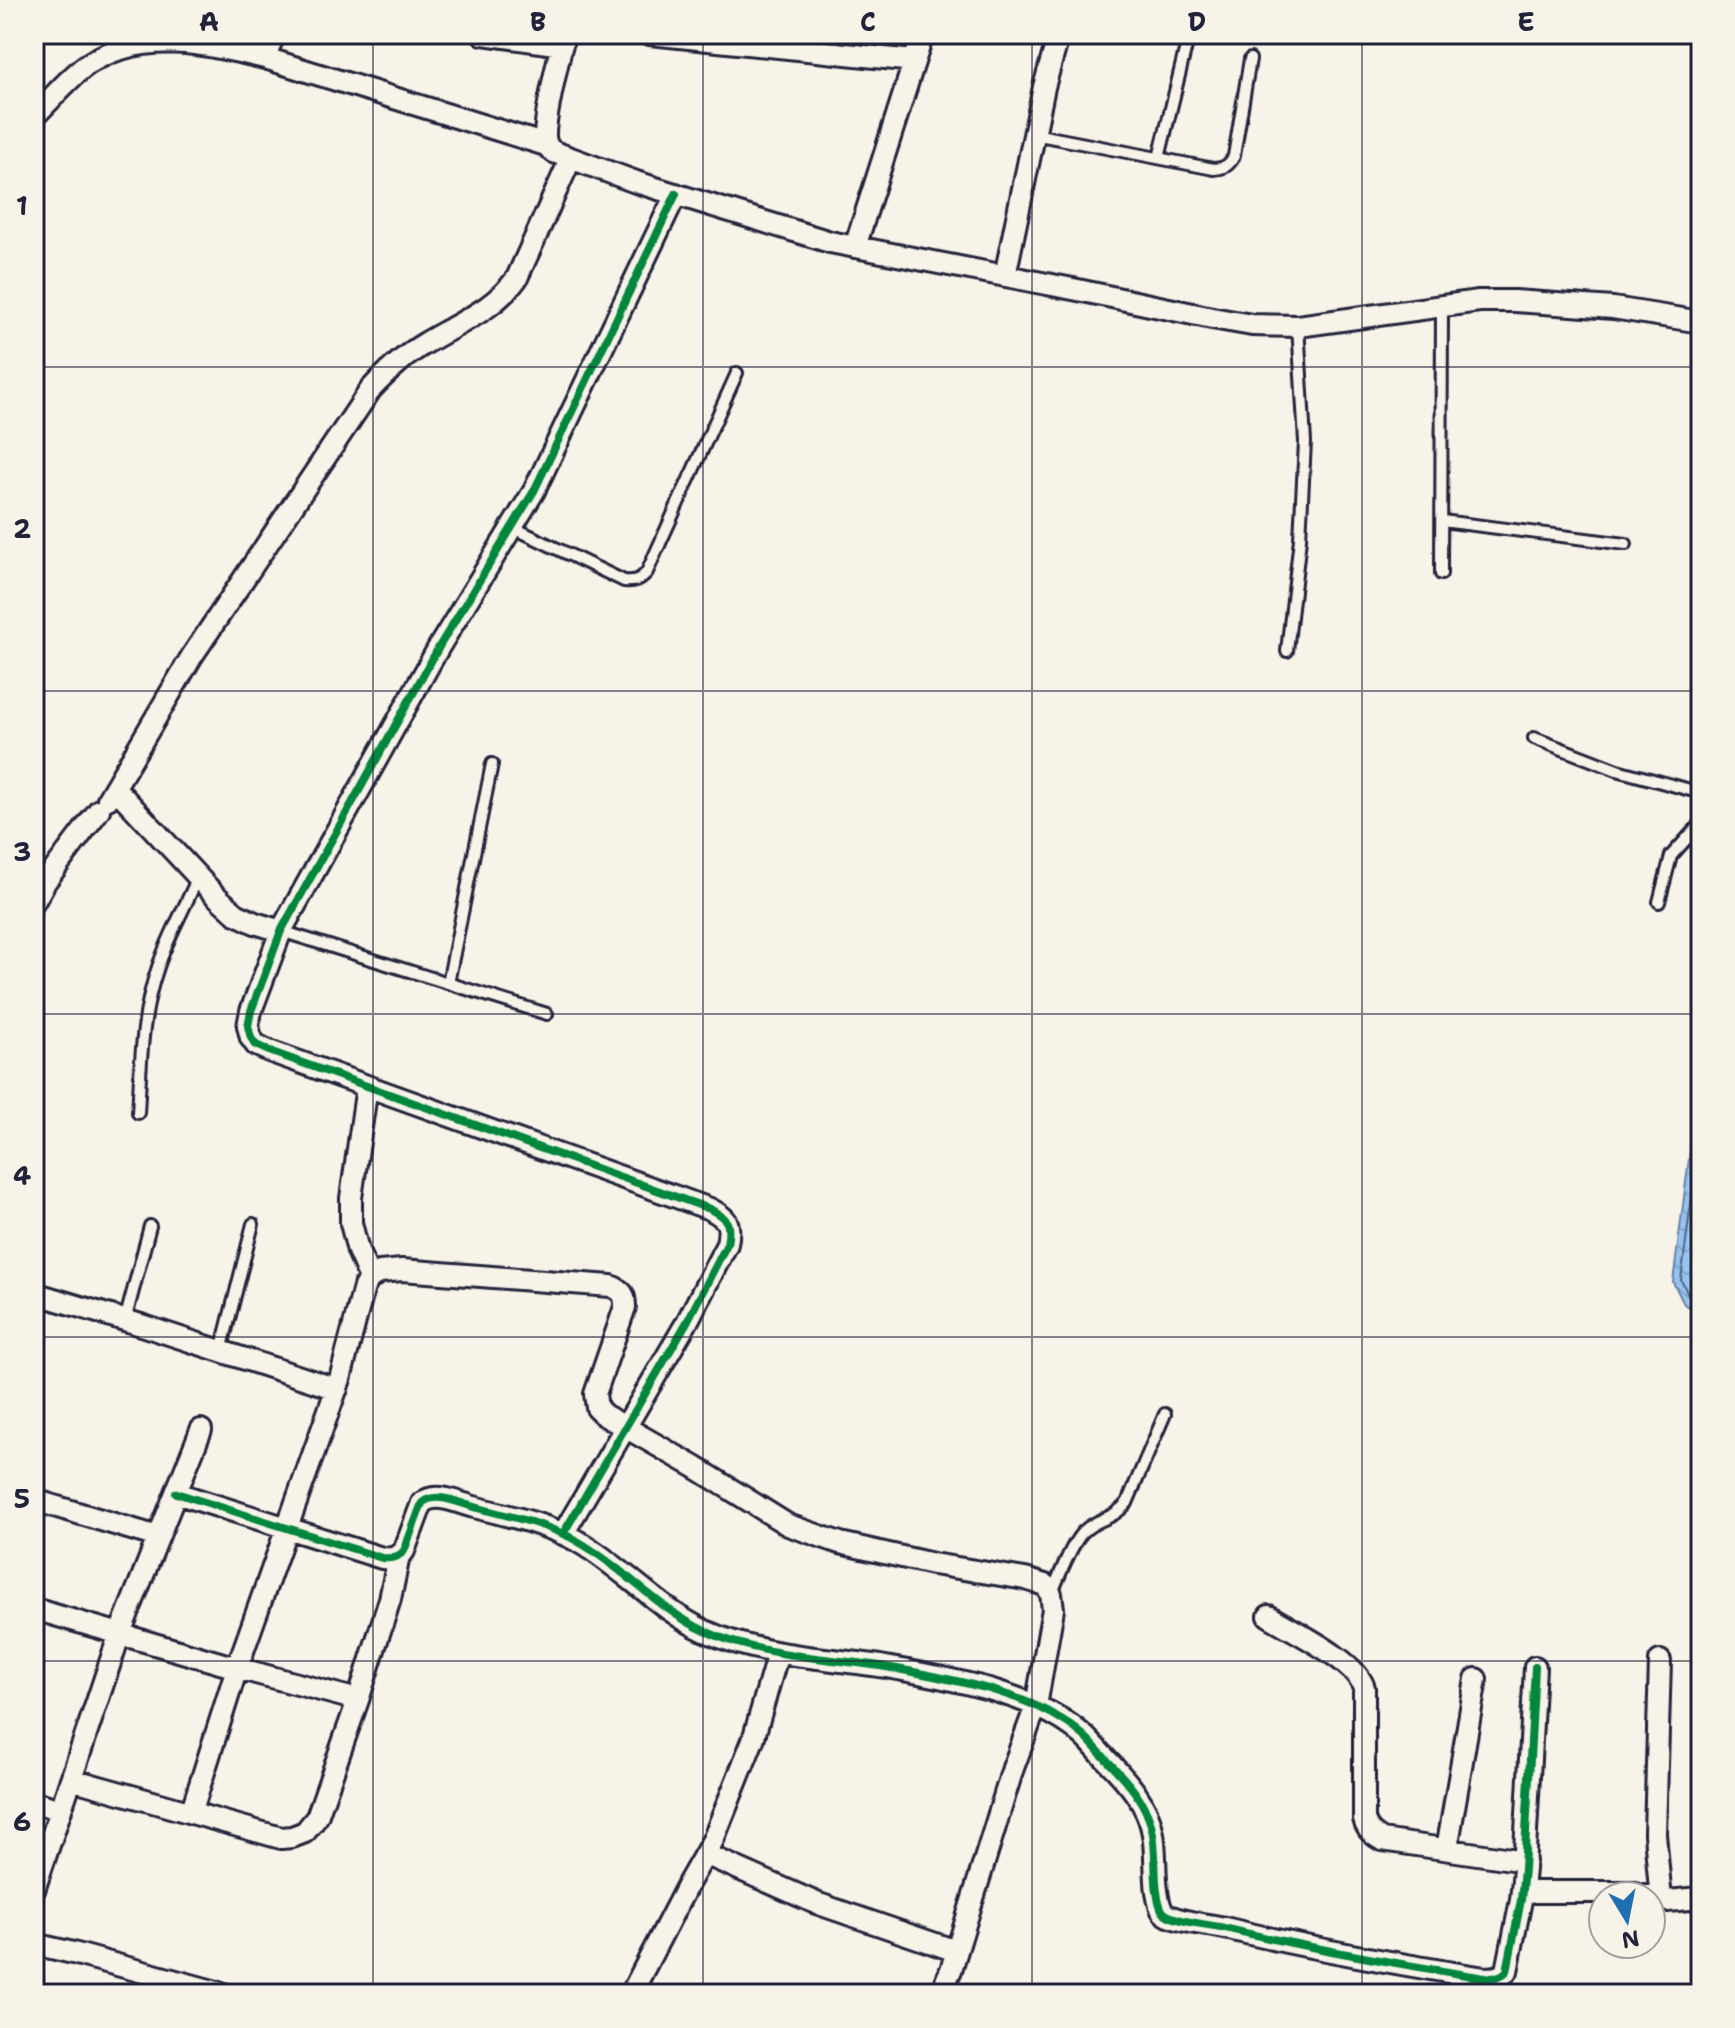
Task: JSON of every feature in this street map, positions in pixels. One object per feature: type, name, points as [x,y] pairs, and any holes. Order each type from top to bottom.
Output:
[{"type":"street","points":[[265,58],[274,34]]},
{"type":"street","points":[[483,34],[563,39],[545,128],[546,145]]},
{"type":"street","points":[[650,34],[914,61]]},
{"type":"street","points":[[855,247],[923,34]]},
{"type":"street","points":[[1005,276],[1044,87],[1059,34]]},
{"type":"street","points":[[34,116],[86,65],[117,48],[143,43],[180,42],[265,58],[546,145],[554,152],[676,194],[830,242],[1212,318],[1252,325],[1298,326],[1442,305],[1515,301],[1613,308],[1701,322]]},
{"type":"street","points":[[34,902],[45,882],[107,799],[192,656],[371,389],[395,364],[421,345],[492,306],[508,291],[517,278],[571,158]]},
{"type":"street","points":[[563,1534],[687,1322],[727,1244],[728,1222],[710,1209],[269,1051],[256,1045],[248,1026],[281,931],[440,645],[534,491],[676,194]]},
{"type":"street","points":[[107,799],[236,914],[281,931]]},
{"type":"street","points":[[367,1086],[351,1198],[351,1223],[358,1251],[370,1278]]},
{"type":"street","points":[[191,1813],[237,1668],[337,1389],[364,1287],[370,1278],[380,1272],[402,1270],[611,1286],[620,1289],[625,1296],[625,1307],[595,1394],[597,1408],[604,1415],[788,1525],[840,1543],[933,1564],[1025,1579],[1045,1585],[1051,1594],[1053,1609],[1036,1706],[1013,1768],[951,1970],[940,1994]]},
{"type":"street","points":[[34,1293],[337,1389]]},
{"type":"street","points":[[34,1890],[120,1633],[201,1430]]},
{"type":"street","points":[[176,1493],[391,1559],[404,1551],[422,1503],[427,1498],[435,1497],[563,1534],[600,1556],[675,1614],[706,1631],[750,1647],[886,1667],[967,1683],[1018,1698],[1056,1716],[1082,1734],[1137,1795],[1153,1833],[1158,1893],[1161,1909],[1166,1914],[1465,1984],[1501,1977],[1507,1971],[1525,1861],[1535,1667]]},
{"type":"street","points":[[34,1500],[158,1537]]},
{"type":"street","points":[[71,1779],[281,1838],[305,1832],[317,1817],[358,1700],[390,1599],[399,1556]]},
{"type":"street","points":[[34,1609],[358,1700]]},
{"type":"street","points":[[1269,1616],[1339,1659],[1361,1679],[1364,1688],[1364,1819],[1373,1835],[1382,1840],[1525,1861]]},
{"type":"street","points":[[631,1994],[713,1840],[753,1740],[778,1653]]},
{"type":"street","points":[[1654,1880],[1660,1661]]},
{"type":"street","points":[[1447,1849],[1476,1679]]},
{"type":"street","points":[[34,1802],[61,1810]]},
{"type":"street","points":[[705,1854],[816,1903],[956,1951]]},
{"type":"street","points":[[1522,1892],[1587,1892]]},
{"type":"street","points":[[1667,1898],[1701,1898]]},
{"type":"street","points":[[34,1944],[224,1994]]},
{"type":"lane","points":[[1159,158],[1189,34]]},
{"type":"lane","points":[[1034,134],[1214,169],[1224,168],[1234,156],[1250,59]]},
{"type":"lane","points":[[1441,574],[1442,305]]},
{"type":"lane","points":[[1287,651],[1300,539],[1305,442],[1298,326]]},
{"type":"lane","points":[[512,527],[624,581],[634,582],[642,577],[647,572],[737,373]]},
{"type":"lane","points":[[1442,521],[1626,544]]},
{"type":"lane","points":[[1534,738],[1617,770],[1701,793]]},
{"type":"lane","points":[[448,983],[492,764]]},
{"type":"lane","points":[[1659,902],[1671,856],[1701,823]]},
{"type":"lane","points":[[138,1113],[143,1025],[148,1000],[158,967],[198,877]]},
{"type":"lane","points":[[281,931],[547,1014]]},
{"type":"lane","points":[[221,1351],[253,1224]]},
{"type":"lane","points":[[125,1321],[150,1226]]},
{"type":"lane","points":[[1051,1594],[1079,1535],[1087,1527],[1118,1513],[1127,1503],[1165,1414]]},
{"type":"water","points":[[1701,1106],[1701,1313],[1684,1304],[1673,1282],[1694,1120]]},
{"type":"cycle path","points":[[563,1534],[687,1322],[727,1244],[727,1222],[710,1209],[269,1051],[256,1045],[248,1026],[281,931],[440,645],[534,491],[676,194]]},
{"type":"cycle path","points":[[176,1493],[382,1558],[397,1557],[404,1551],[422,1503],[434,1498],[447,1499],[528,1521],[579,1542],[688,1622],[727,1640],[794,1655],[925,1674],[1014,1697],[1051,1713],[1073,1727],[1134,1792],[1150,1822],[1157,1891],[1161,1909],[1166,1914],[1184,1921],[1317,1948],[1482,1978],[1498,1977],[1507,1971],[1521,1900],[1535,1667]]}]
